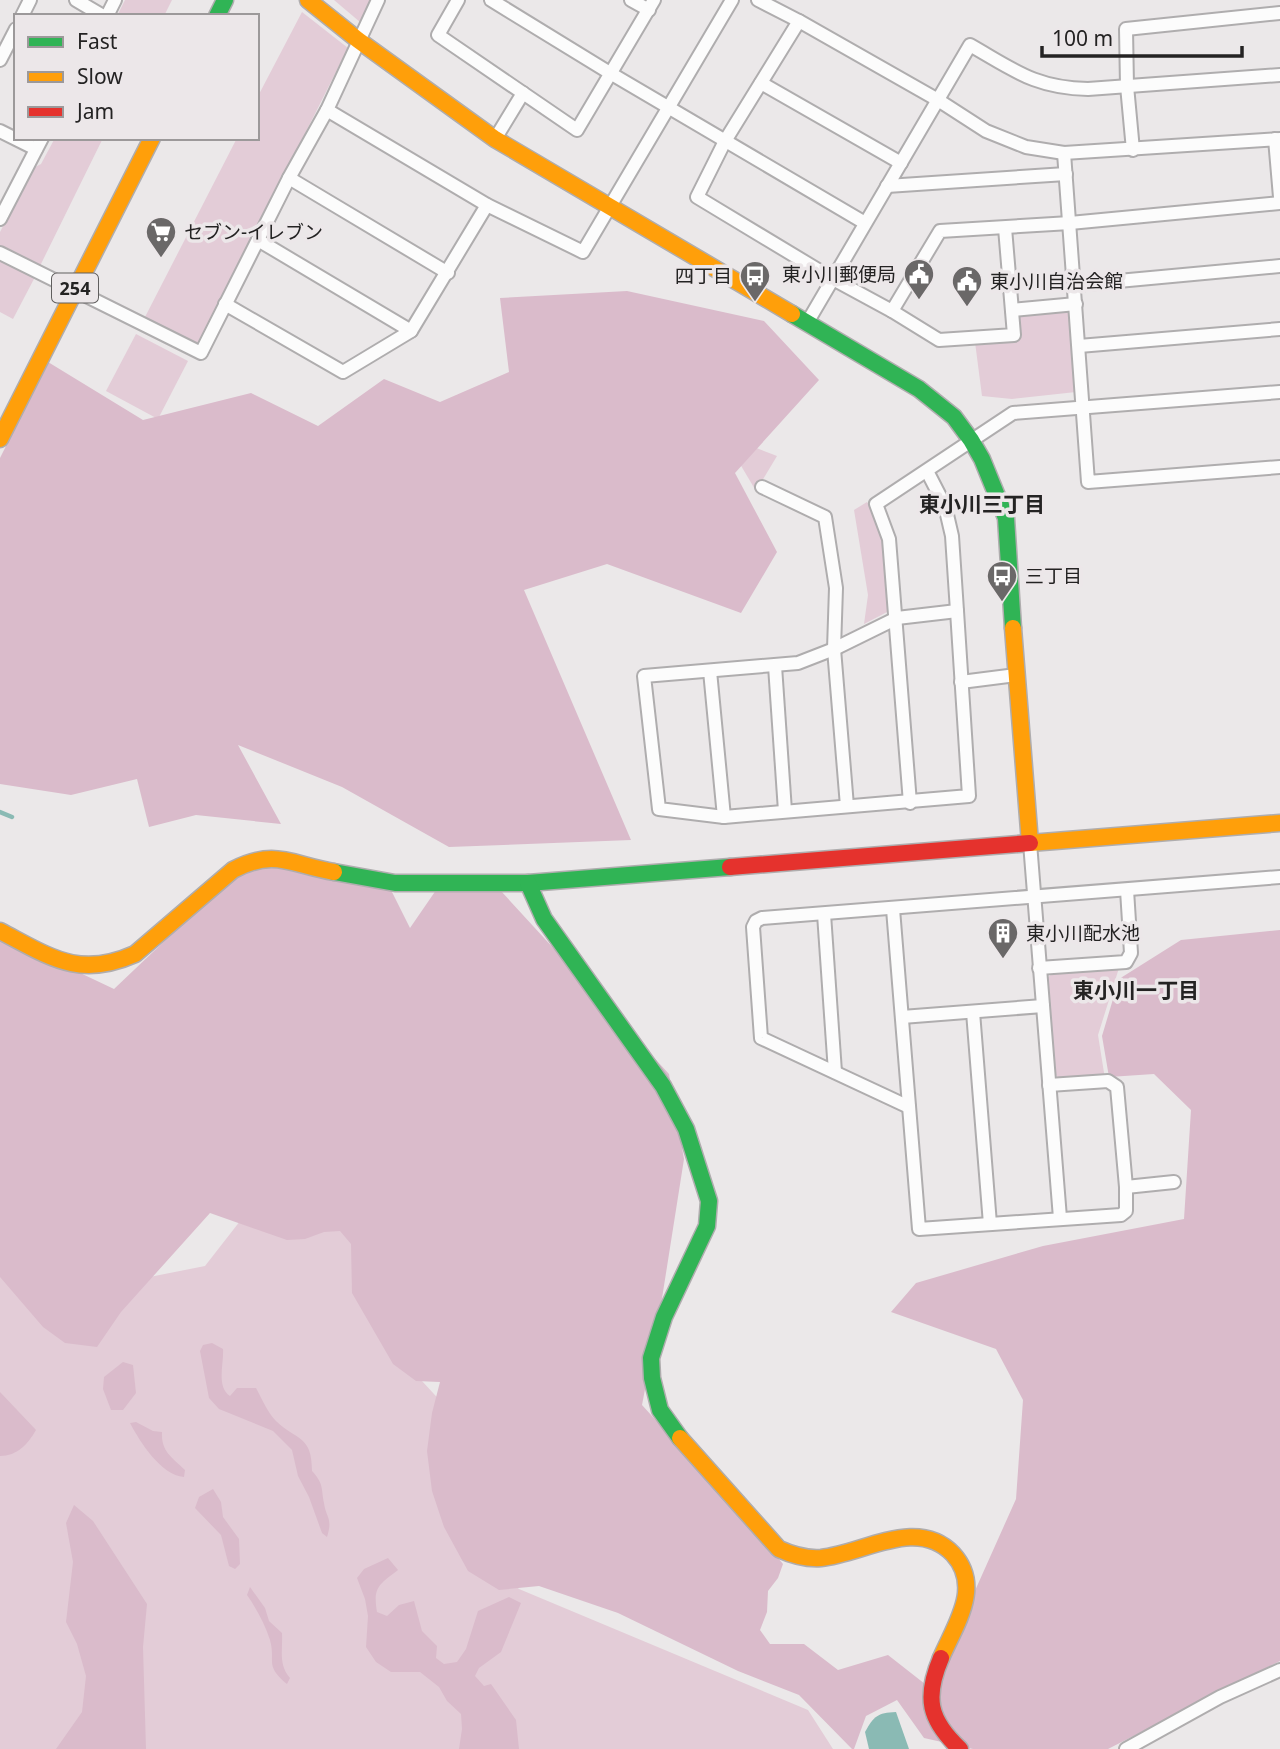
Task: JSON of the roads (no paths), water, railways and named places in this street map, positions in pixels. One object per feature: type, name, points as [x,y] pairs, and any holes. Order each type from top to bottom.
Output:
[{"type":"main road","points":[[308,0],[358,40],[495,139],[919,389],[954,417],[982,459],[1006,518],[1030,843]]},
{"type":"main road","name":"254","points":[[0,439],[151,140]]},
{"type":"main road","points":[[0,931],[71,965],[88,968],[120,963],[135,954],[233,870],[250,861],[273,857],[311,868],[395,883],[528,883],[1280,823]]},
{"type":"main road","points":[[528,883],[544,919],[663,1086],[686,1129],[709,1201],[707,1226],[664,1317],[651,1357],[652,1378],[660,1410],[682,1440],[779,1549],[786,1553],[821,1558],[912,1536],[935,1541],[954,1554],[965,1572],[967,1592],[931,1682],[931,1704],[940,1729],[960,1749]]},
{"type":"street","points":[[76,0],[101,14]]},
{"type":"street","points":[[0,253],[201,353],[289,178],[327,110],[378,0]]},
{"type":"street","points":[[458,0],[438,35],[577,130],[652,5],[631,0]]},
{"type":"street","points":[[491,0],[610,74],[865,223]]},
{"type":"street","points":[[327,110],[487,205],[583,252],[732,0]]},
{"type":"street","points":[[758,0],[937,100],[986,131],[1026,147],[1064,153],[1278,139],[1280,197]]},
{"type":"street","points":[[1133,150],[1127,86],[1126,29],[1280,13]]},
{"type":"street","points":[[799,21],[725,141],[697,197],[939,340],[1014,335],[1005,228]]},
{"type":"street","points":[[0,60],[14,33]]},
{"type":"street","points":[[807,323],[970,45],[1022,77],[1045,85],[1076,89],[1280,75]]},
{"type":"street","points":[[761,83],[901,163]]},
{"type":"street","points":[[495,139],[523,93]]},
{"type":"street","points":[[0,219],[39,144]]},
{"type":"street","points":[[1064,153],[1088,482],[1280,467]]},
{"type":"street","points":[[887,186],[1066,174]]},
{"type":"street","points":[[289,178],[448,273]]},
{"type":"street","points":[[892,310],[940,231],[1070,223],[1280,203]]},
{"type":"street","points":[[225,304],[343,372],[411,331],[487,205]]},
{"type":"street","points":[[258,240],[411,331]]},
{"type":"street","points":[[1075,285],[1280,267]]},
{"type":"street","points":[[1012,310],[1076,304]]},
{"type":"street","points":[[1079,346],[1280,329]]},
{"type":"street","points":[[910,803],[889,539],[876,504],[1013,413],[1280,392]]},
{"type":"street","points":[[928,471],[945,506],[952,536],[957,611],[961,682],[969,796],[724,817],[659,809],[644,676],[797,663],[834,649],[897,618],[957,611]]},
{"type":"street","points":[[762,487],[825,517],[836,588],[834,649],[847,806]]},
{"type":"street","points":[[775,666],[785,811]]},
{"type":"street","points":[[710,671],[724,817]]},
{"type":"street","points":[[961,682],[1016,675]]},
{"type":"street","points":[[1030,843],[1060,1218]]},
{"type":"street","points":[[909,1107],[761,1038],[753,927],[756,921],[762,918],[1280,877]]},
{"type":"street","points":[[1040,968],[1126,962],[1131,953],[1127,890]]},
{"type":"street","points":[[893,909],[919,1229],[1121,1214],[1127,1207],[1117,1087],[1108,1081],[1049,1085]]},
{"type":"street","points":[[824,914],[835,1072]]},
{"type":"street","points":[[902,1017],[1043,1006]]},
{"type":"street","points":[[973,1012],[989,1224]]},
{"type":"street","points":[[1126,1187],[1174,1182]]},
{"type":"street","points":[[1126,1749],[1220,1697],[1280,1670]]},
{"type":"water","points":[[896,1712],[909,1749],[869,1749],[865,1732],[871,1722],[884,1713]]},
{"type":"waterway","points":[[0,812],[12,817]]},
{"type":"place","name":"セブン-イレブン","points":[[161,259]]},
{"type":"place","name":"東小川郵便局","points":[[919,301]]},
{"type":"place","name":"四丁目","points":[[755,303]]},
{"type":"place","name":"東小川自治会館","points":[[967,308]]},
{"type":"place","name":"三丁目","points":[[1002,603]]},
{"type":"place","name":"東小川配水池","points":[[1003,960]]},
{"type":"district","name":"東小川三丁目","points":[[982,504]]},
{"type":"district","name":"東小川一丁目","points":[[1136,990]]}]
